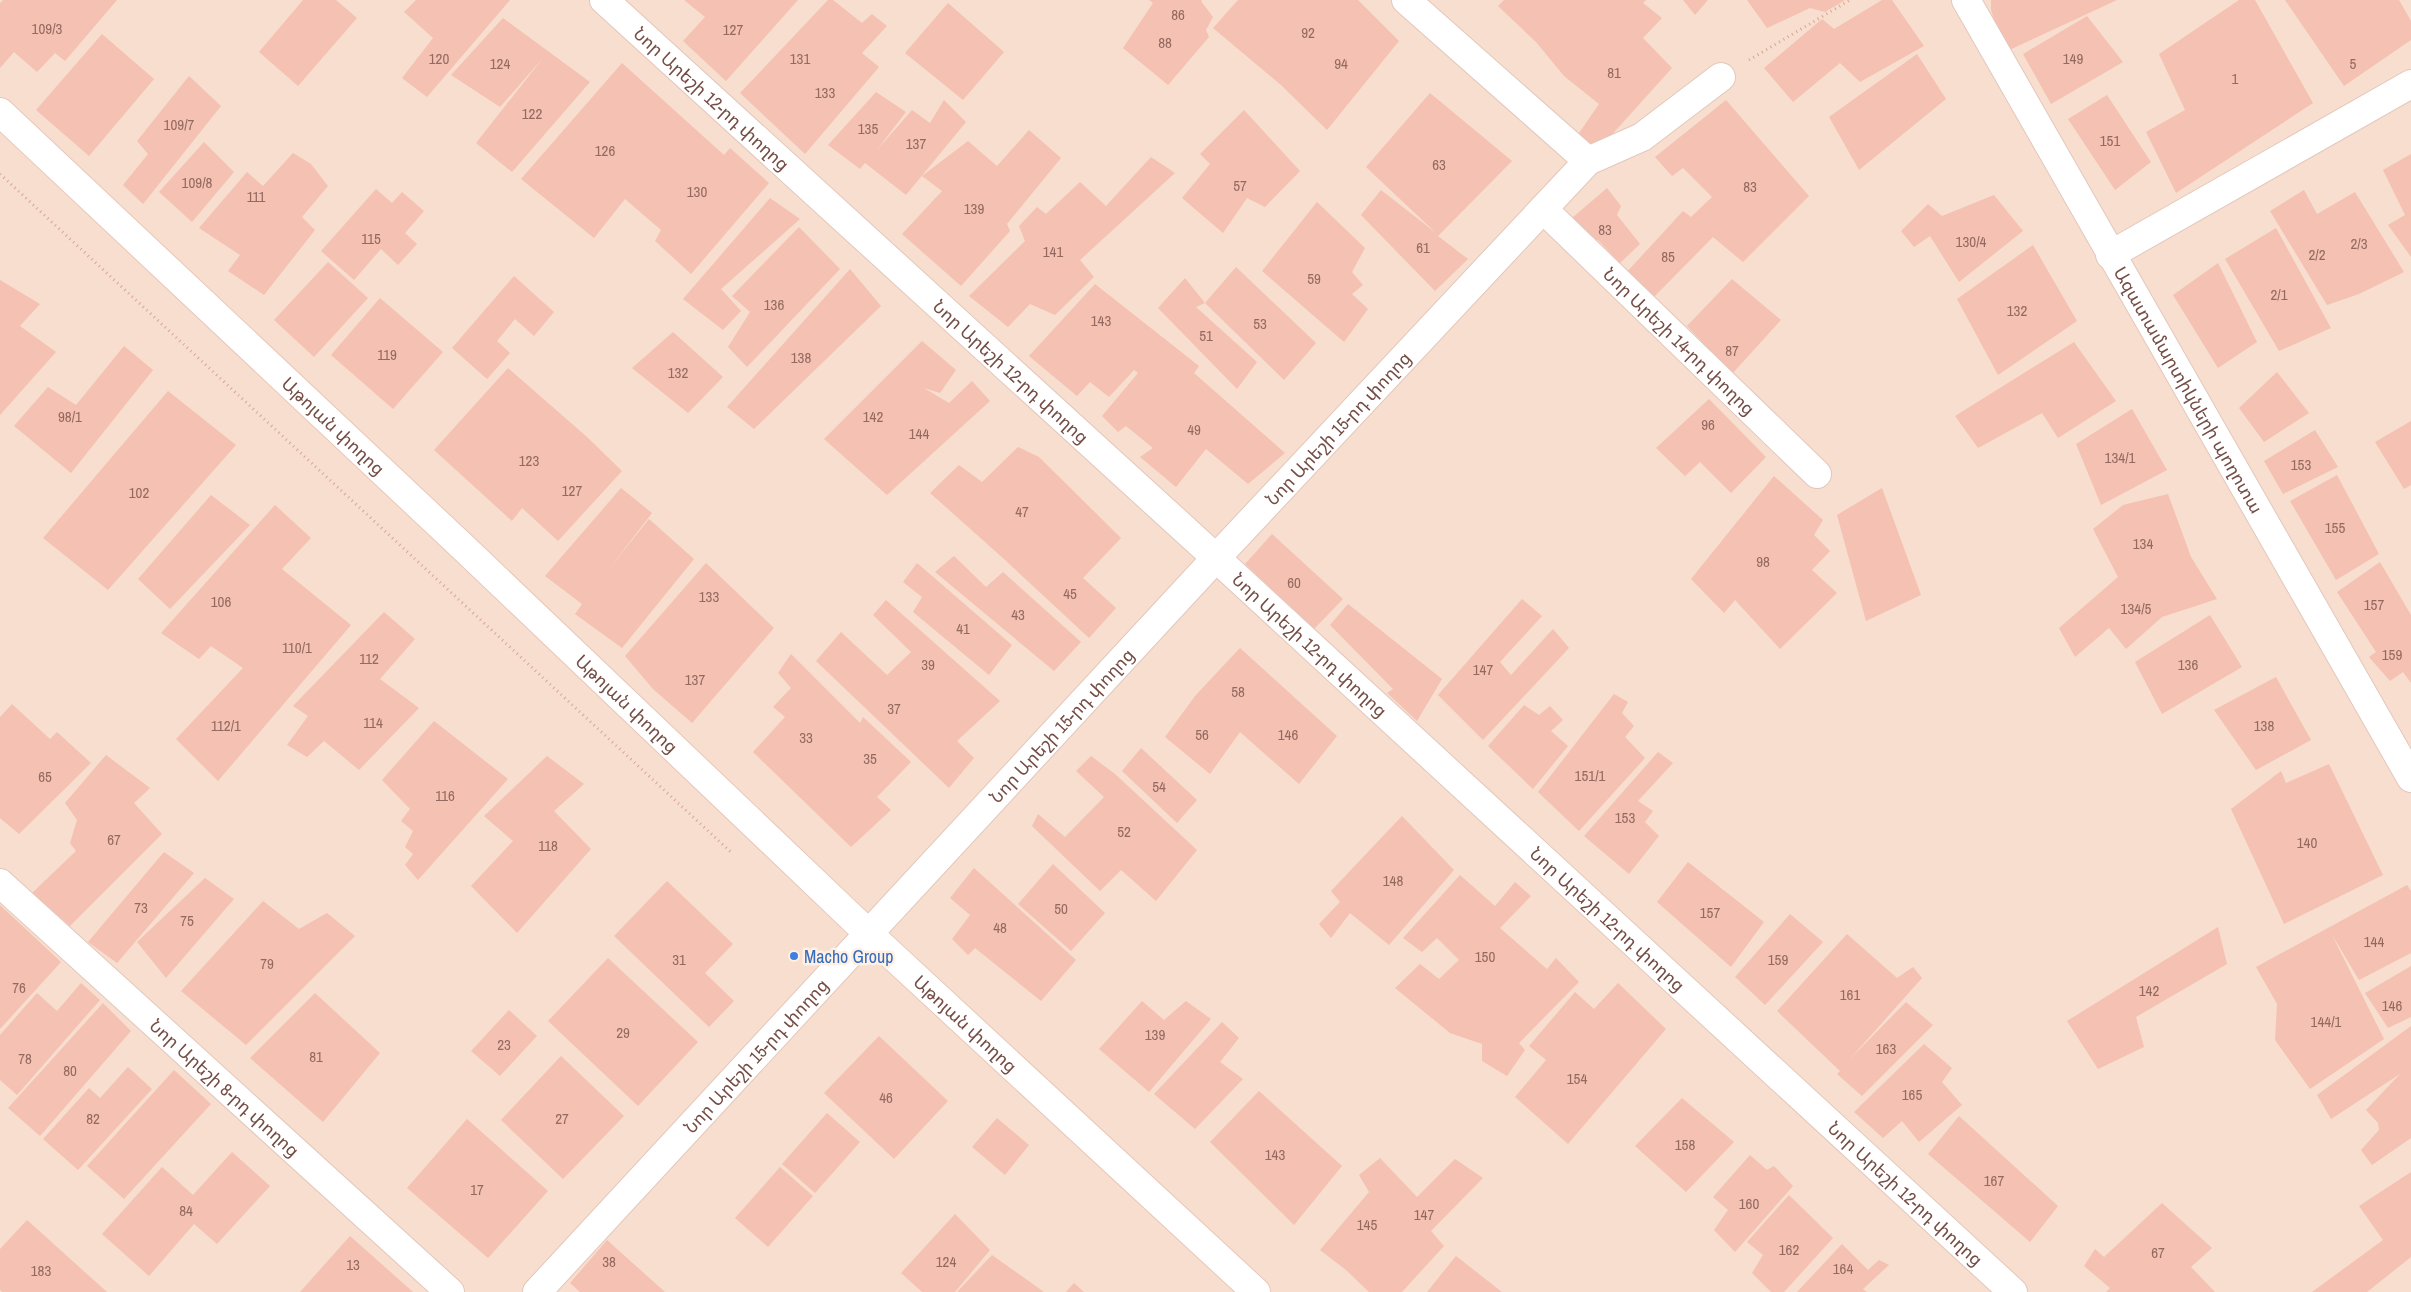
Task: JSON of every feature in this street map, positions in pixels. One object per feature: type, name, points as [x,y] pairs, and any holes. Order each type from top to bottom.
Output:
[{"type":"street","name":"Նոր Արեշի 12-րդ փողոց","points":[[604,0],[1216,558],[2013,1292]]},
{"type":"street","points":[[1406,0],[1588,161],[1642,137],[1721,76]]},
{"type":"street","name":"Ազատամարտիկների պողոտա","points":[[1966,0],[2110,255],[2411,778]]},
{"type":"street","points":[[2110,255],[2411,84]]},
{"type":"street","name":"Աթոյան փողոց","points":[[0,112],[465,548],[869,934],[1256,1292]]},
{"type":"street","name":"Նոր Արեշի 15-րդ փողոց","points":[[537,1292],[1216,558],[1588,161]]},
{"type":"street","name":"Նոր Արեշի 14-րդ փողոց","points":[[1543,208],[1817,474]]},
{"type":"street","name":"Նոր Արեշի 8-րդ փողոց","points":[[0,883],[450,1292]]},
{"type":"path","points":[[1721,76],[1850,0]]},
{"type":"path","points":[[0,174],[737,858]]},
{"type":"shaded area","points":[[0,0],[2411,0],[2411,1292],[0,1292]]},
{"type":"building","points":[[3,0],[117,0],[65,61],[55,53],[37,72],[14,52],[0,68],[0,3]]},
{"type":"building","points":[[303,0],[336,0],[357,18],[298,86],[259,52]]},
{"type":"building","points":[[416,0],[510,0],[427,97],[402,78],[433,38],[404,12]]},
{"type":"building","points":[[684,0],[798,0],[726,81],[683,41],[705,17]]},
{"type":"building","points":[[828,0],[833,0],[862,23],[872,14],[887,26],[862,53],[879,67],[805,154],[740,93]]},
{"type":"building","points":[[1149,0],[1202,0],[1213,17],[1206,30],[1209,37],[1168,85],[1123,48],[1153,3]]},
{"type":"building","points":[[1238,0],[1358,0],[1399,41],[1327,130],[1281,85],[1213,28]]},
{"type":"building","points":[[1504,0],[1646,0],[1643,3],[1662,18],[1643,38],[1672,68],[1598,150],[1577,136],[1599,104],[1564,76],[1536,42],[1498,6]]},
{"type":"building","points":[[1683,0],[1708,0],[1695,15]]},
{"type":"building","points":[[1747,0],[1845,0],[1825,12],[1810,8],[1767,28]]},
{"type":"building","points":[[1882,0],[1892,0],[1924,46],[1860,82],[1840,63],[1793,102],[1764,68],[1822,19],[1834,29]]},
{"type":"building","points":[[1991,0],[2117,0],[2005,52],[1991,10]]},
{"type":"building","points":[[2239,0],[2255,0],[2313,103],[2176,193],[2146,132],[2185,110],[2159,54]]},
{"type":"building","points":[[2285,0],[2399,0],[2411,21],[2411,40],[2344,86]]},
{"type":"building","points":[[948,3],[1004,52],[963,100],[905,53]]},
{"type":"building","points":[[2087,16],[2123,62],[2051,104],[2023,54]]},
{"type":"building","points":[[503,18],[590,82],[512,172],[476,143],[543,58],[500,107],[451,75]]},
{"type":"building","points":[[102,34],[154,79],[89,156],[36,110]]},
{"type":"building","points":[[1917,54],[1946,99],[1859,170],[1829,117]]},
{"type":"building","points":[[622,63],[724,155],[730,148],[769,183],[691,274],[655,241],[661,230],[625,199],[594,238],[521,179]]},
{"type":"building","points":[[189,76],[221,106],[143,204],[123,185],[148,154],[137,141]]},
{"type":"building","points":[[876,92],[906,112],[876,151],[912,110],[930,123],[944,100],[966,122],[906,195],[865,163],[860,169],[828,145]]},
{"type":"building","points":[[1430,93],[1512,161],[1438,236],[1468,259],[1435,291],[1361,215],[1381,190],[1436,233],[1366,167]]},
{"type":"building","points":[[2107,95],[2151,162],[2115,190],[2068,119]]},
{"type":"building","points":[[1726,100],[1809,196],[1743,262],[1713,237],[1651,300],[1625,274],[1683,211],[1691,217],[1712,197],[1683,168],[1672,176],[1655,157]]},
{"type":"building","points":[[1244,110],[1300,171],[1265,207],[1247,198],[1223,233],[1182,198],[1210,164],[1200,154]]},
{"type":"building","points":[[1029,130],[1061,158],[1007,224],[1010,231],[961,286],[902,234],[942,191],[922,176],[968,141],[997,166]]},
{"type":"building","points":[[204,142],[234,172],[192,222],[159,192]]},
{"type":"building","points":[[293,153],[311,164],[328,186],[302,217],[315,230],[264,295],[228,271],[240,255],[199,228],[247,172],[263,186]]},
{"type":"building","points":[[2411,154],[2411,257],[2388,225],[2405,215],[2383,170]]},
{"type":"building","points":[[1151,157],[1175,173],[1080,260],[1094,277],[1055,315],[1030,304],[1008,327],[969,296],[1025,241],[1019,226],[1037,207],[1046,214],[1080,182],[1106,206]]},
{"type":"building","points":[[1607,188],[1621,206],[1617,215],[1640,244],[1620,263],[1598,240],[1593,242],[1572,218]]},
{"type":"building","points":[[376,189],[392,203],[402,192],[424,211],[405,233],[417,244],[398,265],[381,249],[354,280],[321,251]]},
{"type":"building","points":[[2304,190],[2317,214],[2355,192],[2404,272],[2359,294],[2327,305],[2270,211]]},
{"type":"building","points":[[1994,195],[2023,231],[1959,282],[1930,236],[1914,247],[1901,231],[1928,204],[1942,216]]},
{"type":"building","points":[[770,198],[800,219],[721,289],[741,311],[723,330],[683,299]]},
{"type":"building","points":[[1317,202],[1365,248],[1352,272],[1363,285],[1352,294],[1368,309],[1344,342],[1262,271]]},
{"type":"building","points":[[799,227],[840,269],[747,367],[728,347],[750,312],[732,296]]},
{"type":"building","points":[[2276,228],[2331,328],[2279,351],[2225,259]]},
{"type":"building","points":[[2033,245],[2077,321],[1998,375],[1957,299]]},
{"type":"building","points":[[328,262],[368,298],[314,357],[274,320]]},
{"type":"building","points":[[2218,263],[2257,342],[2218,368],[2173,295]]},
{"type":"building","points":[[1236,267],[1316,343],[1284,380],[1205,303]]},
{"type":"building","points":[[850,269],[881,306],[754,429],[727,407]]},
{"type":"building","points":[[514,276],[554,312],[534,336],[515,319],[497,341],[510,353],[487,379],[452,348]]},
{"type":"building","points":[[1185,278],[1205,303],[1196,307],[1257,362],[1237,389],[1158,308]]},
{"type":"building","points":[[1732,279],[1781,320],[1732,374],[1687,326]]},
{"type":"building","points":[[0,280],[40,304],[20,326],[56,352],[0,415]]},
{"type":"building","points":[[1095,284],[1199,366],[1194,373],[1285,453],[1248,484],[1206,449],[1176,487],[1140,457],[1153,448],[1126,426],[1118,432],[1102,416],[1138,373],[1134,370],[1109,397],[1090,382],[1077,396],[1029,356]]},
{"type":"building","points":[[380,298],[443,352],[393,409],[331,355]]},
{"type":"building","points":[[673,332],[723,377],[688,413],[632,368]]},
{"type":"building","points":[[922,341],[956,370],[940,393],[924,388],[949,403],[972,381],[990,401],[887,495],[824,439]]},
{"type":"building","points":[[2074,342],[2116,401],[2058,438],[2042,413],[1978,448],[1955,416]]},
{"type":"building","points":[[124,346],[153,370],[71,473],[14,426],[48,387],[76,405]]},
{"type":"building","points":[[508,368],[587,437],[622,471],[558,541],[522,508],[512,521],[434,450]]},
{"type":"building","points":[[2277,372],[2309,413],[2264,442],[2239,408]]},
{"type":"building","points":[[168,391],[236,445],[108,590],[43,538]]},
{"type":"building","points":[[1709,399],[1766,457],[1731,493],[1700,462],[1685,476],[1656,448]]},
{"type":"building","points":[[2132,409],[2167,470],[2101,505],[2076,444]]},
{"type":"building","points":[[2411,421],[2411,485],[2404,489],[2375,442]]},
{"type":"building","points":[[2315,430],[2338,467],[2283,494],[2264,461]]},
{"type":"building","points":[[1018,447],[1039,457],[1121,538],[1083,578],[1116,608],[1089,638],[930,493],[959,465],[982,482]]},
{"type":"building","points":[[2337,475],[2379,554],[2336,580],[2290,501]]},
{"type":"building","points":[[1774,476],[1823,520],[1814,535],[1830,551],[1812,570],[1837,593],[1780,649],[1735,600],[1724,613],[1691,579]]},
{"type":"building","points":[[621,488],[652,513],[608,570],[649,519],[694,559],[622,648],[575,614],[582,604],[545,576]]},
{"type":"building","points":[[1882,488],[1921,595],[1866,621],[1837,515]]},
{"type":"building","points":[[2168,494],[2191,557],[2217,599],[2162,617],[2126,649],[2109,628],[2075,657],[2059,628],[2118,577],[2093,529],[2123,505]]},
{"type":"building","points":[[211,495],[250,525],[170,609],[138,579]]},
{"type":"building","points":[[275,505],[311,538],[282,569],[351,625],[218,781],[176,739],[243,668],[211,646],[199,659],[161,633]]},
{"type":"building","points":[[1272,534],[1343,599],[1314,629],[1245,564]]},
{"type":"building","points":[[954,556],[986,587],[1003,572],[1081,642],[1054,671],[935,572]]},
{"type":"building","points":[[2380,562],[2411,615],[2411,683],[2403,672],[2390,681],[2369,657],[2376,652],[2337,592]]},
{"type":"building","points":[[706,563],[774,628],[692,723],[653,689],[625,656]]},
{"type":"building","points":[[917,563],[1012,645],[989,675],[913,612],[922,597],[903,582]]},
{"type":"building","points":[[1522,599],[1542,616],[1500,662],[1511,675],[1553,629],[1569,648],[1483,740],[1438,695]]},
{"type":"building","points":[[886,600],[1000,701],[957,741],[974,758],[949,788],[816,661],[841,632],[887,675],[911,652],[873,615]]},
{"type":"building","points":[[1348,604],[1442,679],[1417,721],[1387,693],[1393,689],[1330,625]]},
{"type":"building","points":[[384,612],[415,639],[380,679],[419,708],[359,770],[324,741],[307,757],[287,745],[308,716],[293,706]]},
{"type":"building","points":[[2210,615],[2242,667],[2162,714],[2135,662]]},
{"type":"building","points":[[1240,648],[1337,736],[1299,784],[1240,732],[1210,774],[1165,737],[1195,696]]},
{"type":"building","points":[[791,654],[860,723],[863,717],[911,762],[877,797],[891,810],[851,847],[753,752],[785,717],[773,707],[791,688],[778,673]]},
{"type":"building","points":[[2276,677],[2311,740],[2256,770],[2214,710]]},
{"type":"building","points":[[1614,694],[1628,702],[1622,713],[1634,726],[1625,737],[1645,758],[1579,831],[1538,792]]},
{"type":"building","points":[[12,704],[50,739],[57,732],[91,763],[19,834],[0,818],[0,717]]},
{"type":"building","points":[[1524,705],[1539,715],[1550,706],[1563,720],[1551,731],[1568,746],[1533,789],[1488,746]]},
{"type":"building","points":[[434,721],[508,779],[418,880],[405,865],[413,854],[405,847],[413,831],[401,821],[410,809],[382,780]]},
{"type":"building","points":[[1141,748],[1197,800],[1177,823],[1122,771]]},
{"type":"building","points":[[1658,752],[1673,763],[1638,801],[1653,811],[1645,822],[1659,836],[1629,874],[1584,836]]},
{"type":"building","points":[[106,755],[150,788],[134,803],[162,834],[70,926],[32,893],[76,851],[70,843],[77,820],[65,803]]},
{"type":"building","points":[[547,756],[584,784],[554,811],[591,849],[517,933],[471,886],[513,841],[484,816]]},
{"type":"building","points":[[1091,756],[1115,774],[1197,850],[1156,901],[1121,870],[1100,891],[1032,826],[1038,814],[1065,837],[1104,797],[1076,771]]},
{"type":"building","points":[[2329,764],[2383,875],[2284,924],[2231,809],[2281,771],[2286,783]]},
{"type":"building","points":[[1402,816],[1454,870],[1389,945],[1350,913],[1331,938],[1319,924],[1340,902],[1331,891]]},
{"type":"building","points":[[164,852],[194,873],[117,963],[88,942]]},
{"type":"building","points":[[1688,862],[1764,922],[1731,967],[1657,902]]},
{"type":"building","points":[[1053,864],[1105,913],[1071,951],[1018,904]]},
{"type":"building","points":[[974,868],[1076,960],[1041,1001],[975,948],[968,955],[952,939],[970,915],[950,898]]},
{"type":"building","points":[[1460,875],[1495,906],[1515,882],[1531,896],[1500,928],[1547,969],[1556,958],[1579,982],[1519,1043],[1525,1050],[1507,1076],[1482,1061],[1482,1044],[1450,1033],[1395,988],[1420,964],[1439,979],[1459,960],[1437,938],[1422,952],[1403,938]]},
{"type":"building","points":[[205,878],[234,899],[166,978],[137,942]]},
{"type":"building","points":[[667,881],[733,944],[705,973],[734,1001],[709,1027],[614,936]]},
{"type":"building","points":[[2407,885],[2411,891],[2411,953],[2359,980],[2331,933],[2384,1039],[2310,1089],[2275,1040],[2277,1004],[2256,967]]},
{"type":"building","points":[[263,901],[299,929],[327,913],[355,936],[246,1045],[181,991]]},
{"type":"building","points":[[0,905],[61,962],[0,1029]]},
{"type":"building","points":[[1790,914],[1823,942],[1765,1005],[1735,977]]},
{"type":"building","points":[[2218,927],[2227,964],[2136,1017],[2144,1047],[2098,1069],[2067,1021]]},
{"type":"building","points":[[1847,934],[1897,978],[1913,967],[1922,978],[1849,1060],[1906,1002],[1933,1025],[1862,1096],[1837,1074],[1840,1071],[1777,1011]]},
{"type":"building","points":[[608,958],[698,1042],[638,1106],[548,1021]]},
{"type":"building","points":[[2411,966],[2411,1017],[2388,1028],[2365,993]]},
{"type":"building","points":[[81,983],[100,1000],[17,1095],[0,1080],[0,1035],[37,993],[57,1011]]},
{"type":"building","points":[[1618,983],[1666,1029],[1568,1144],[1515,1097],[1546,1060],[1529,1046],[1575,992],[1594,1009]]},
{"type":"building","points":[[315,993],[380,1053],[323,1122],[250,1058]]},
{"type":"building","points":[[1142,1001],[1164,1020],[1186,1001],[1211,1019],[1149,1092],[1099,1049]]},
{"type":"building","points":[[103,1003],[131,1031],[40,1136],[8,1108]]},
{"type":"building","points":[[509,1010],[537,1036],[500,1076],[471,1051]]},
{"type":"building","points":[[1222,1022],[1239,1038],[1220,1062],[1243,1079],[1195,1129],[1154,1094]]},
{"type":"building","points":[[2411,1026],[2411,1138],[2372,1165],[2361,1150],[2379,1130],[2378,1123],[2366,1110],[2400,1074],[2331,1119],[2317,1095]]},
{"type":"building","points":[[879,1036],[948,1101],[894,1159],[824,1093]]},
{"type":"building","points":[[1924,1044],[1952,1068],[1942,1082],[1962,1105],[1919,1142],[1902,1121],[1883,1138],[1854,1112]]},
{"type":"building","points":[[561,1056],[624,1116],[563,1179],[501,1120]]},
{"type":"building","points":[[128,1067],[152,1089],[78,1170],[43,1139],[89,1088],[100,1098]]},
{"type":"building","points":[[174,1070],[211,1104],[124,1199],[87,1166]]},
{"type":"building","points":[[1259,1091],[1342,1166],[1294,1225],[1210,1142]]},
{"type":"building","points":[[1682,1098],[1734,1142],[1686,1192],[1635,1146]]},
{"type":"building","points":[[827,1113],[860,1142],[815,1193],[782,1164]]},
{"type":"building","points":[[1959,1116],[2058,1206],[2030,1242],[1928,1154]]},
{"type":"building","points":[[997,1118],[1029,1145],[1005,1175],[972,1147]]},
{"type":"building","points":[[467,1119],[548,1191],[488,1258],[407,1188]]},
{"type":"building","points":[[232,1152],[270,1186],[217,1244],[194,1224],[149,1276],[102,1234],[162,1167],[193,1195]]},
{"type":"building","points":[[1750,1155],[1767,1170],[1774,1166],[1793,1186],[1735,1252],[1714,1230],[1728,1210],[1713,1197]]},
{"type":"building","points":[[1380,1158],[1417,1197],[1455,1159],[1483,1178],[1431,1231],[1444,1246],[1402,1292],[1369,1292],[1346,1270],[1320,1250],[1369,1192],[1359,1175]]},
{"type":"building","points":[[780,1167],[813,1196],[768,1247],[735,1218]]},
{"type":"building","points":[[2411,1172],[2411,1257],[2367,1292],[2312,1292],[2383,1240],[2359,1206]]},
{"type":"building","points":[[1789,1195],[1833,1238],[1784,1292],[1771,1292],[1752,1273],[1763,1255],[1747,1242]]},
{"type":"building","points":[[2162,1203],[2212,1248],[2191,1267],[2215,1292],[2106,1292],[2110,1288],[2084,1266],[2095,1249],[2104,1257]]},
{"type":"building","points":[[955,1214],[990,1250],[955,1292],[922,1292],[901,1273]]},
{"type":"building","points":[[27,1220],[107,1292],[2,1292],[0,1290],[0,1249]]},
{"type":"building","points":[[350,1236],[413,1292],[300,1292]]},
{"type":"building","points":[[607,1240],[665,1292],[580,1292],[570,1283]]},
{"type":"building","points":[[1842,1244],[1868,1270],[1879,1260],[1889,1265],[1863,1289],[1867,1292],[1797,1292]]},
{"type":"building","points":[[992,1255],[1044,1292],[957,1292]]},
{"type":"building","points":[[1456,1256],[1502,1292],[1427,1292]]},
{"type":"building","points":[[1074,1283],[1084,1292],[1066,1292]]},
{"type":"place","name":"Macho Group","points":[[794,956]]}]
